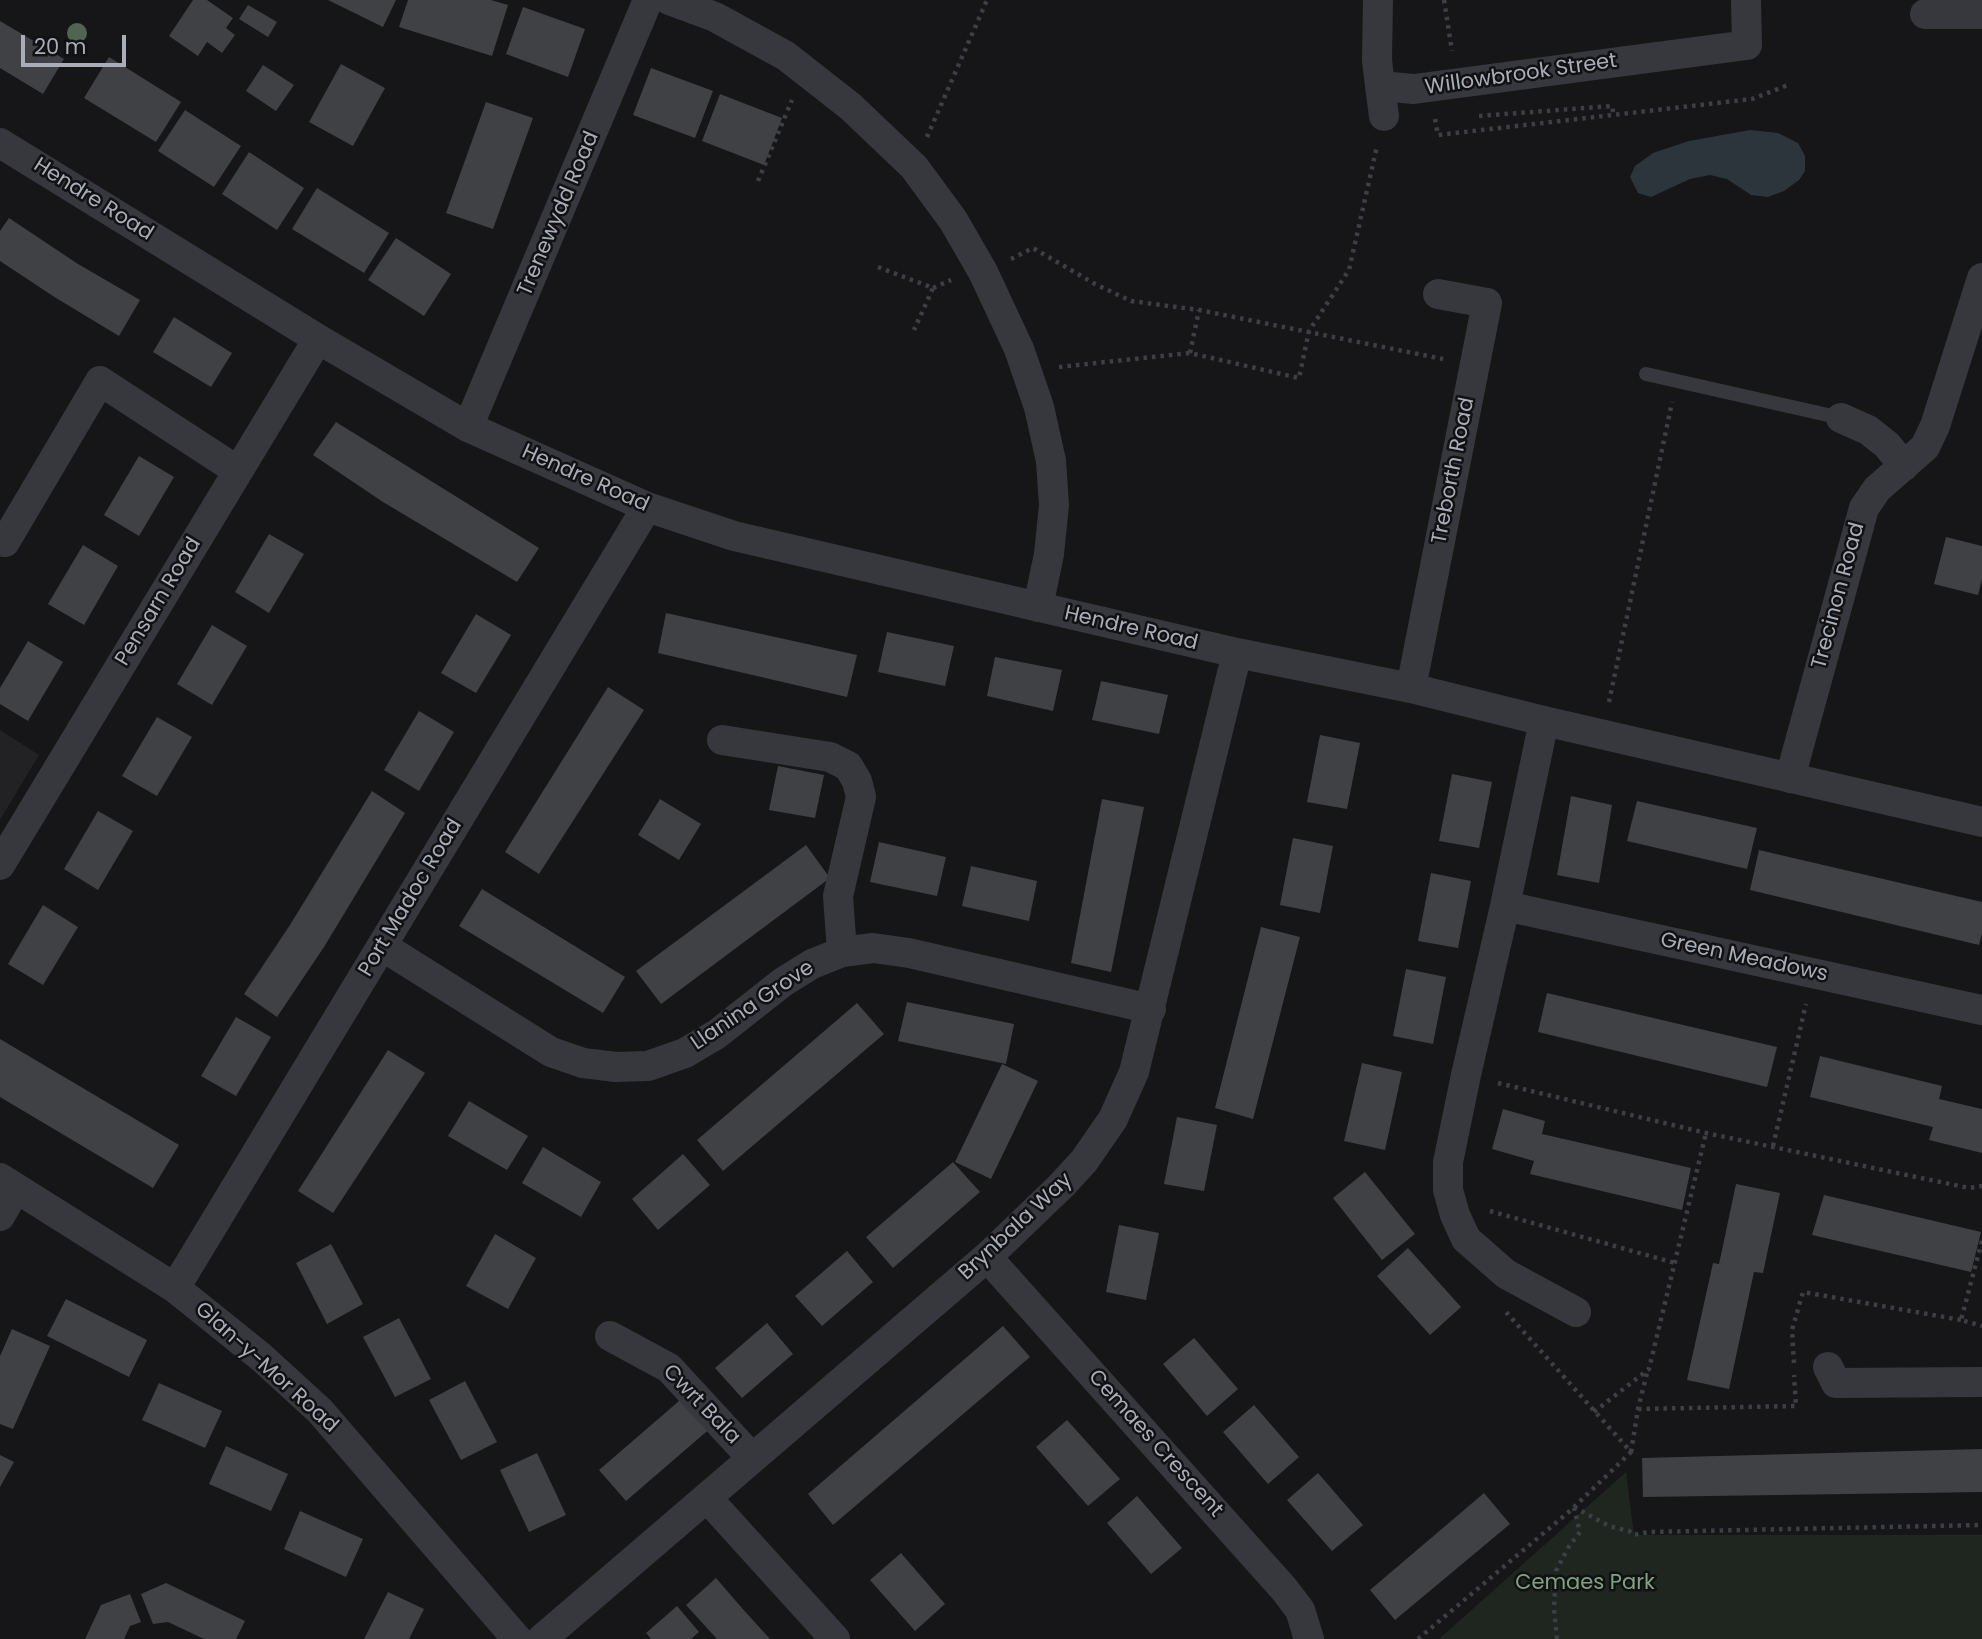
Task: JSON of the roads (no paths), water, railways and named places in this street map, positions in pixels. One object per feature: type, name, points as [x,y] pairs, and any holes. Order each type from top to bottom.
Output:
[{"type":"street","name":"Trenewydd Road","points":[[468,427],[648,0]]},
{"type":"street","points":[[669,0],[715,17],[786,55],[851,107],[914,167],[953,220],[983,272],[1026,371],[1039,407],[1051,461],[1054,505],[1049,554],[1038,607]]},
{"type":"street","points":[[1378,0],[1377,60],[1384,116]]},
{"type":"street","name":"Willowbrook Street","points":[[1380,86],[1414,89],[1747,44],[1746,0]]},
{"type":"street","points":[[1924,14],[1982,14]]},
{"type":"street","name":"Hendre Road","points":[[0,143],[318,339],[468,427],[647,507],[734,536],[1237,653],[1410,688],[1982,822]]},
{"type":"street","name":"Trecinon Road","points":[[1790,778],[1864,508],[1877,489],[1925,447],[1935,426],[1982,278]]},
{"type":"street","name":"Treborth Road","points":[[1410,688],[1487,303],[1438,294]]},
{"type":"street","name":"Pensarn Road","points":[[0,865],[318,339]]},
{"type":"street","points":[[5,542],[100,380],[238,471]]},
{"type":"street","points":[[1842,418],[1868,430],[1887,445],[1904,466]]},
{"type":"street","name":"Port Madoc Road","points":[[174,1288],[647,507]]},
{"type":"street","name":"Brynbala Way","points":[[542,1639],[987,1257],[1084,1161],[1112,1119],[1134,1072],[1237,653]]},
{"type":"street","points":[[1544,721],[1506,906],[1448,1162],[1448,1190],[1466,1239],[1506,1274],[1576,1312]]},
{"type":"street","points":[[722,740],[830,757],[848,766],[853,773],[861,797],[838,896],[842,952]]},
{"type":"street","name":"Green Meadows","points":[[1506,906],[1982,1010]]},
{"type":"street","name":"Llanina Grove","points":[[382,946],[551,1052],[583,1063],[616,1068],[648,1066],[685,1053],[717,1034],[783,982],[812,964],[842,952],[873,948],[909,953],[1151,1009]]},
{"type":"street","points":[[0,1216],[8,1183]]},
{"type":"street","name":"Glan-y-Mor Road","points":[[8,1183],[174,1288],[261,1357],[320,1411],[517,1639]]},
{"type":"street","name":"Cemaes Crescent","points":[[987,1257],[1284,1589],[1300,1610],[1309,1639]]},
{"type":"street","name":"Cwrt Bala","points":[[610,1336],[669,1368],[752,1458]]},
{"type":"street","points":[[1828,1367],[1836,1383],[1982,1382]]},
{"type":"street","points":[[707,1498],[835,1639]]},
{"type":"lane","points":[[1646,374],[1842,418]]},
{"type":"park label","name":"Cemaes Park","points":[[1585,1584]]}]
